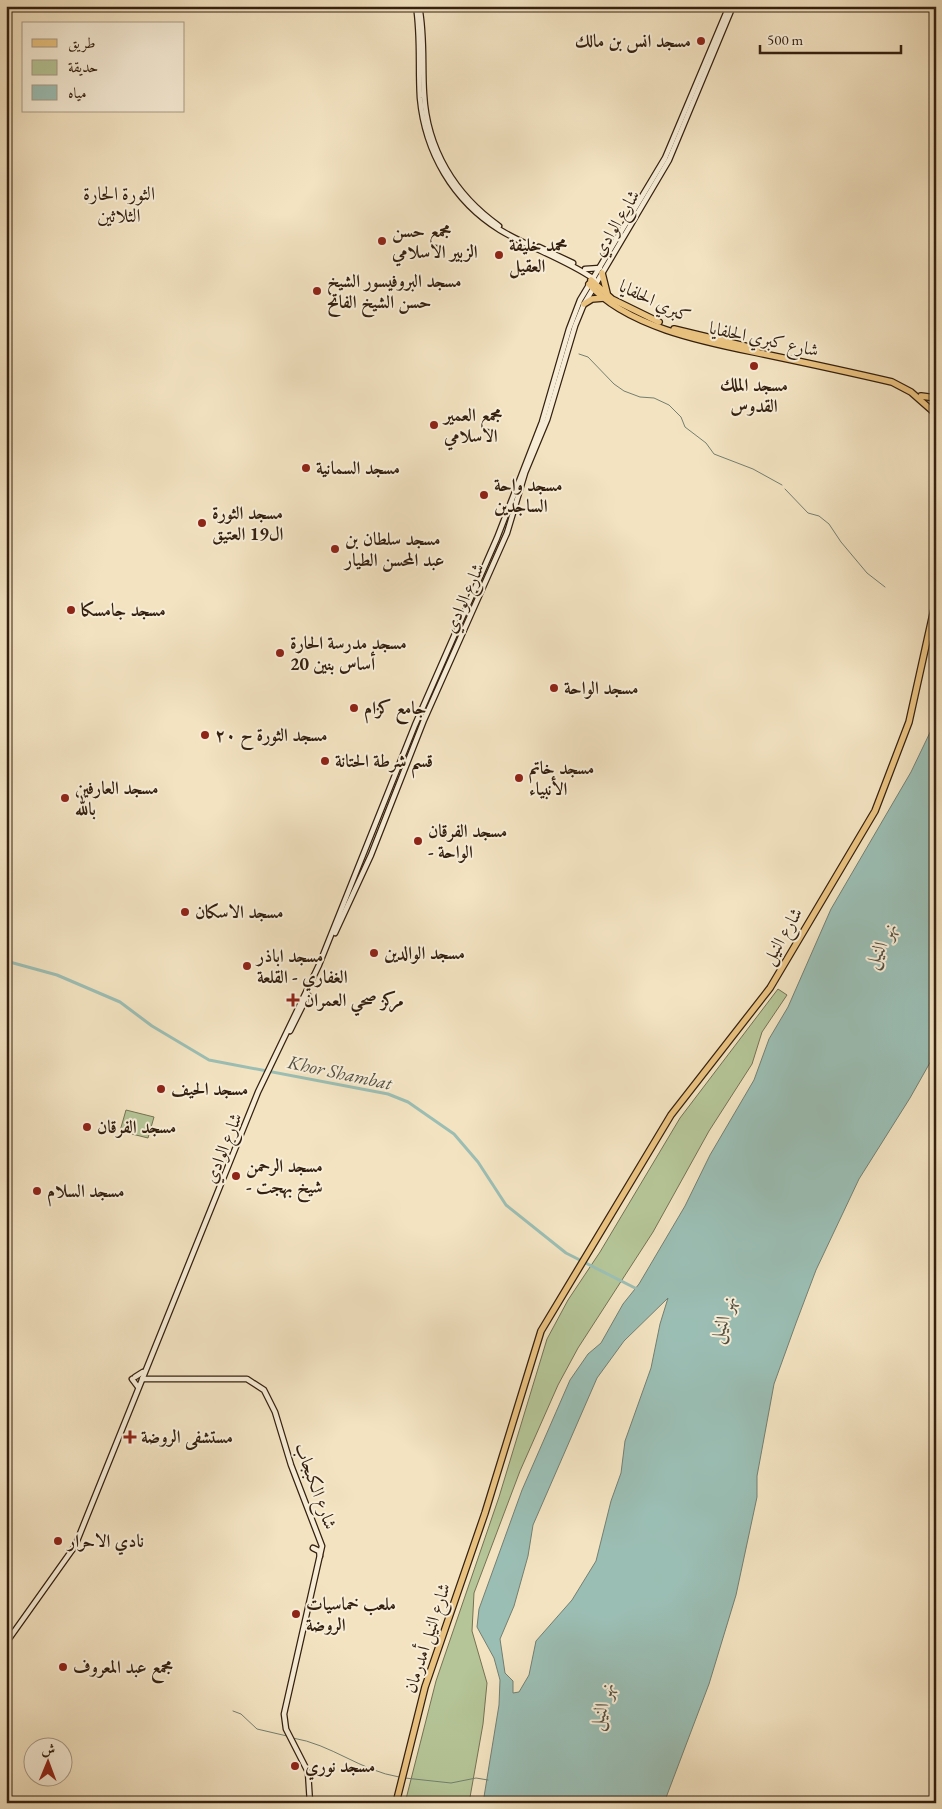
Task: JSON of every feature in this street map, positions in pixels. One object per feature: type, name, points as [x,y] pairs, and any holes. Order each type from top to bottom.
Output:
[{"type":"main road","points":[[418,6],[423,40],[424,115],[442,164],[454,183],[474,207],[509,235],[596,279]]},
{"type":"main road","name":"شارع الوادي","points":[[6,1643],[73,1550],[139,1387],[144,1370],[266,1076],[317,976],[391,804],[424,720],[507,533],[524,478],[547,420],[572,320],[669,160],[731,6]]},
{"type":"main road","points":[[474,207],[511,233],[585,269],[596,279],[605,297],[592,299],[584,304]]},
{"type":"main road","points":[[585,269],[596,279]]},
{"type":"main road","name":"شارع الوادي","points":[[271,1066],[319,965],[420,713],[497,538],[542,422],[584,304],[596,279]]},
{"type":"main road","name":"شارع كبري الحلفايا","points":[[596,279],[605,297],[627,312],[679,333],[892,382],[911,392],[936,414]]},
{"type":"main road","name":"كبري الحلفايا","points":[[679,333],[892,379],[905,384],[936,409]]},
{"type":"main road","points":[[921,396],[936,398]]},
{"type":"main road","name":"شارع النيل","points":[[854,848],[878,805],[909,722],[936,600]]},
{"type":"main road","points":[[466,610],[468,613],[472,612]]},
{"type":"main road","name":"شارع النيل","points":[[580,1268],[671,1115],[770,988],[880,806],[912,719],[936,610]]},
{"type":"main road","points":[[463,616],[469,619]]},
{"type":"main road","points":[[420,713],[428,713]]},
{"type":"main road","points":[[420,713],[424,720]]},
{"type":"main road","points":[[387,793],[390,796],[394,796]]},
{"type":"main road","points":[[385,800],[391,804]]},
{"type":"main road","name":"شارع النيل أمدرمان","points":[[397,1803],[418,1718],[487,1511],[538,1338],[580,1268]]},
{"type":"main road","points":[[144,1370],[150,1378],[139,1387],[134,1378],[144,1370]]},
{"type":"main road","points":[[142,1378],[150,1378]]},
{"type":"main road","name":"شارع الكبجاب","points":[[150,1378],[245,1378],[260,1386],[275,1412],[297,1482],[321,1537],[321,1558],[284,1711],[284,1724],[287,1732],[308,1772],[310,1803]]},
{"type":"main road","name":"شارع الوادي","points":[[6,1638],[70,1550],[98,1487]]},
{"type":"main road","points":[[313,1548],[319,1551],[321,1558]]},
{"type":"green space","points":[[778,989],[787,995],[762,1032],[752,1064],[709,1131],[653,1232],[578,1348],[558,1385],[520,1471],[474,1593],[472,1631],[487,1683],[483,1724],[469,1803],[405,1803],[436,1681],[499,1497],[547,1339],[568,1300],[600,1252],[680,1118]]},
{"type":"green space","points":[[126,1110],[154,1117],[148,1138],[120,1131]]},
{"type":"water","name":"نهر النيل","points":[[936,720],[936,1052],[910,1098],[859,1179],[816,1270],[796,1323],[774,1384],[757,1476],[757,1497],[736,1595],[709,1684],[664,1803],[483,1803],[499,1705],[500,1680],[494,1658],[477,1627],[479,1609],[522,1490],[570,1380],[588,1354],[601,1343],[623,1304],[639,1284],[685,1206],[710,1155],[754,1080],[769,1039],[788,1007],[831,909],[911,772]],"holes":[[[668,1298],[660,1324],[651,1368],[625,1441],[621,1473],[611,1501],[596,1561],[572,1600],[536,1641],[529,1675],[519,1692],[513,1693],[513,1681],[505,1673],[500,1639],[514,1606],[528,1556],[533,1525],[597,1378],[624,1341]]]},
{"type":"waterway","points":[[579,354],[588,357],[614,384],[624,391],[640,397],[654,398],[669,405],[681,417],[685,427],[706,443],[714,454],[753,469],[782,485]]},
{"type":"waterway","points":[[785,489],[808,513],[819,516],[829,524],[841,542],[867,573],[885,587]]},
{"type":"waterway","name":"Khor Shambat","points":[[6,961],[57,975],[120,1002],[152,1026],[209,1060],[388,1094],[408,1102],[454,1134],[478,1162],[506,1205],[566,1253],[639,1290]]},
{"type":"waterway","points":[[233,1711],[241,1714],[257,1729],[287,1736]]},
{"type":"waterway","points":[[293,1738],[307,1741],[372,1769],[399,1777]]},
{"type":"waterway","points":[[405,1778],[451,1783],[476,1778],[488,1780]]},
{"type":"place","name":"مسجد انس بن مالك","points":[[701,41]]},
{"type":"place","name":"مجمع حسن الزبير الاسلامي","points":[[382,241]]},
{"type":"place","name":"محمد خليفة العقيل","points":[[499,255]]},
{"type":"place","name":"مسجد البروفيسور الشيخ حسن الشيخ الفاتح","points":[[317,291]]},
{"type":"place","name":"مسجد الملك القدوس","points":[[754,366]]},
{"type":"place","name":"مجمع العمير الاسلامي","points":[[434,425]]},
{"type":"place","name":"مسجد السمانية","points":[[306,468]]},
{"type":"place","name":"مسجد واحة الساجدين","points":[[484,495]]},
{"type":"place","name":"مسجد الثورة ال19 العتيق","points":[[202,523]]},
{"type":"place","name":"مسجد سلطان بن عبد المحسن الطيار","points":[[335,549]]},
{"type":"place","name":"مسجد جامسكا","points":[[71,610]]},
{"type":"place","name":"مسجد مدرسة الحارة 20 أساس بنين","points":[[280,653]]},
{"type":"place","name":"مسجد الواحة","points":[[554,688]]},
{"type":"place","name":"جامع كزام","points":[[354,708]]},
{"type":"place","name":"مسجد الثورة ح ٢٠","points":[[205,735]]},
{"type":"place","name":"قسم شرطة الحتانة","points":[[325,761]]},
{"type":"place","name":"مسجد خاتم الأنبياء","points":[[519,778]]},
{"type":"place","name":"مسجد العارفين بالله","points":[[65,798]]},
{"type":"place","name":"مسجد الفرقان - الواحة","points":[[418,841]]},
{"type":"place","name":"مسجد الاسكان","points":[[185,912]]},
{"type":"place","name":"مسجد الوالدين","points":[[374,953]]},
{"type":"place","name":"مسجد اباذر الغفاري - القلعة","points":[[247,966]]},
{"type":"place","name":"مركز صحي العمران","points":[[293,1000]]},
{"type":"place","name":"مسجد الحيف","points":[[161,1089]]},
{"type":"place","name":"مسجد الفرقان","points":[[87,1127]]},
{"type":"place","name":"مسجد الرحمن - شيخ بهجت","points":[[236,1176]]},
{"type":"place","name":"مسجد السلام","points":[[37,1191]]},
{"type":"place","name":"مستشفى الروضة","points":[[130,1437]]},
{"type":"place","name":"نادي الاحرار","points":[[58,1541]]},
{"type":"place","name":"ملعب خماسيات الروضة","points":[[296,1614]]},
{"type":"place","name":"مجمع عبد المعروف","points":[[63,1667]]},
{"type":"place","name":"مسجد نوري","points":[[295,1766]]},
{"type":"district","name":"الثورة الحارة الثلاثين","points":[[119,204]]}]
